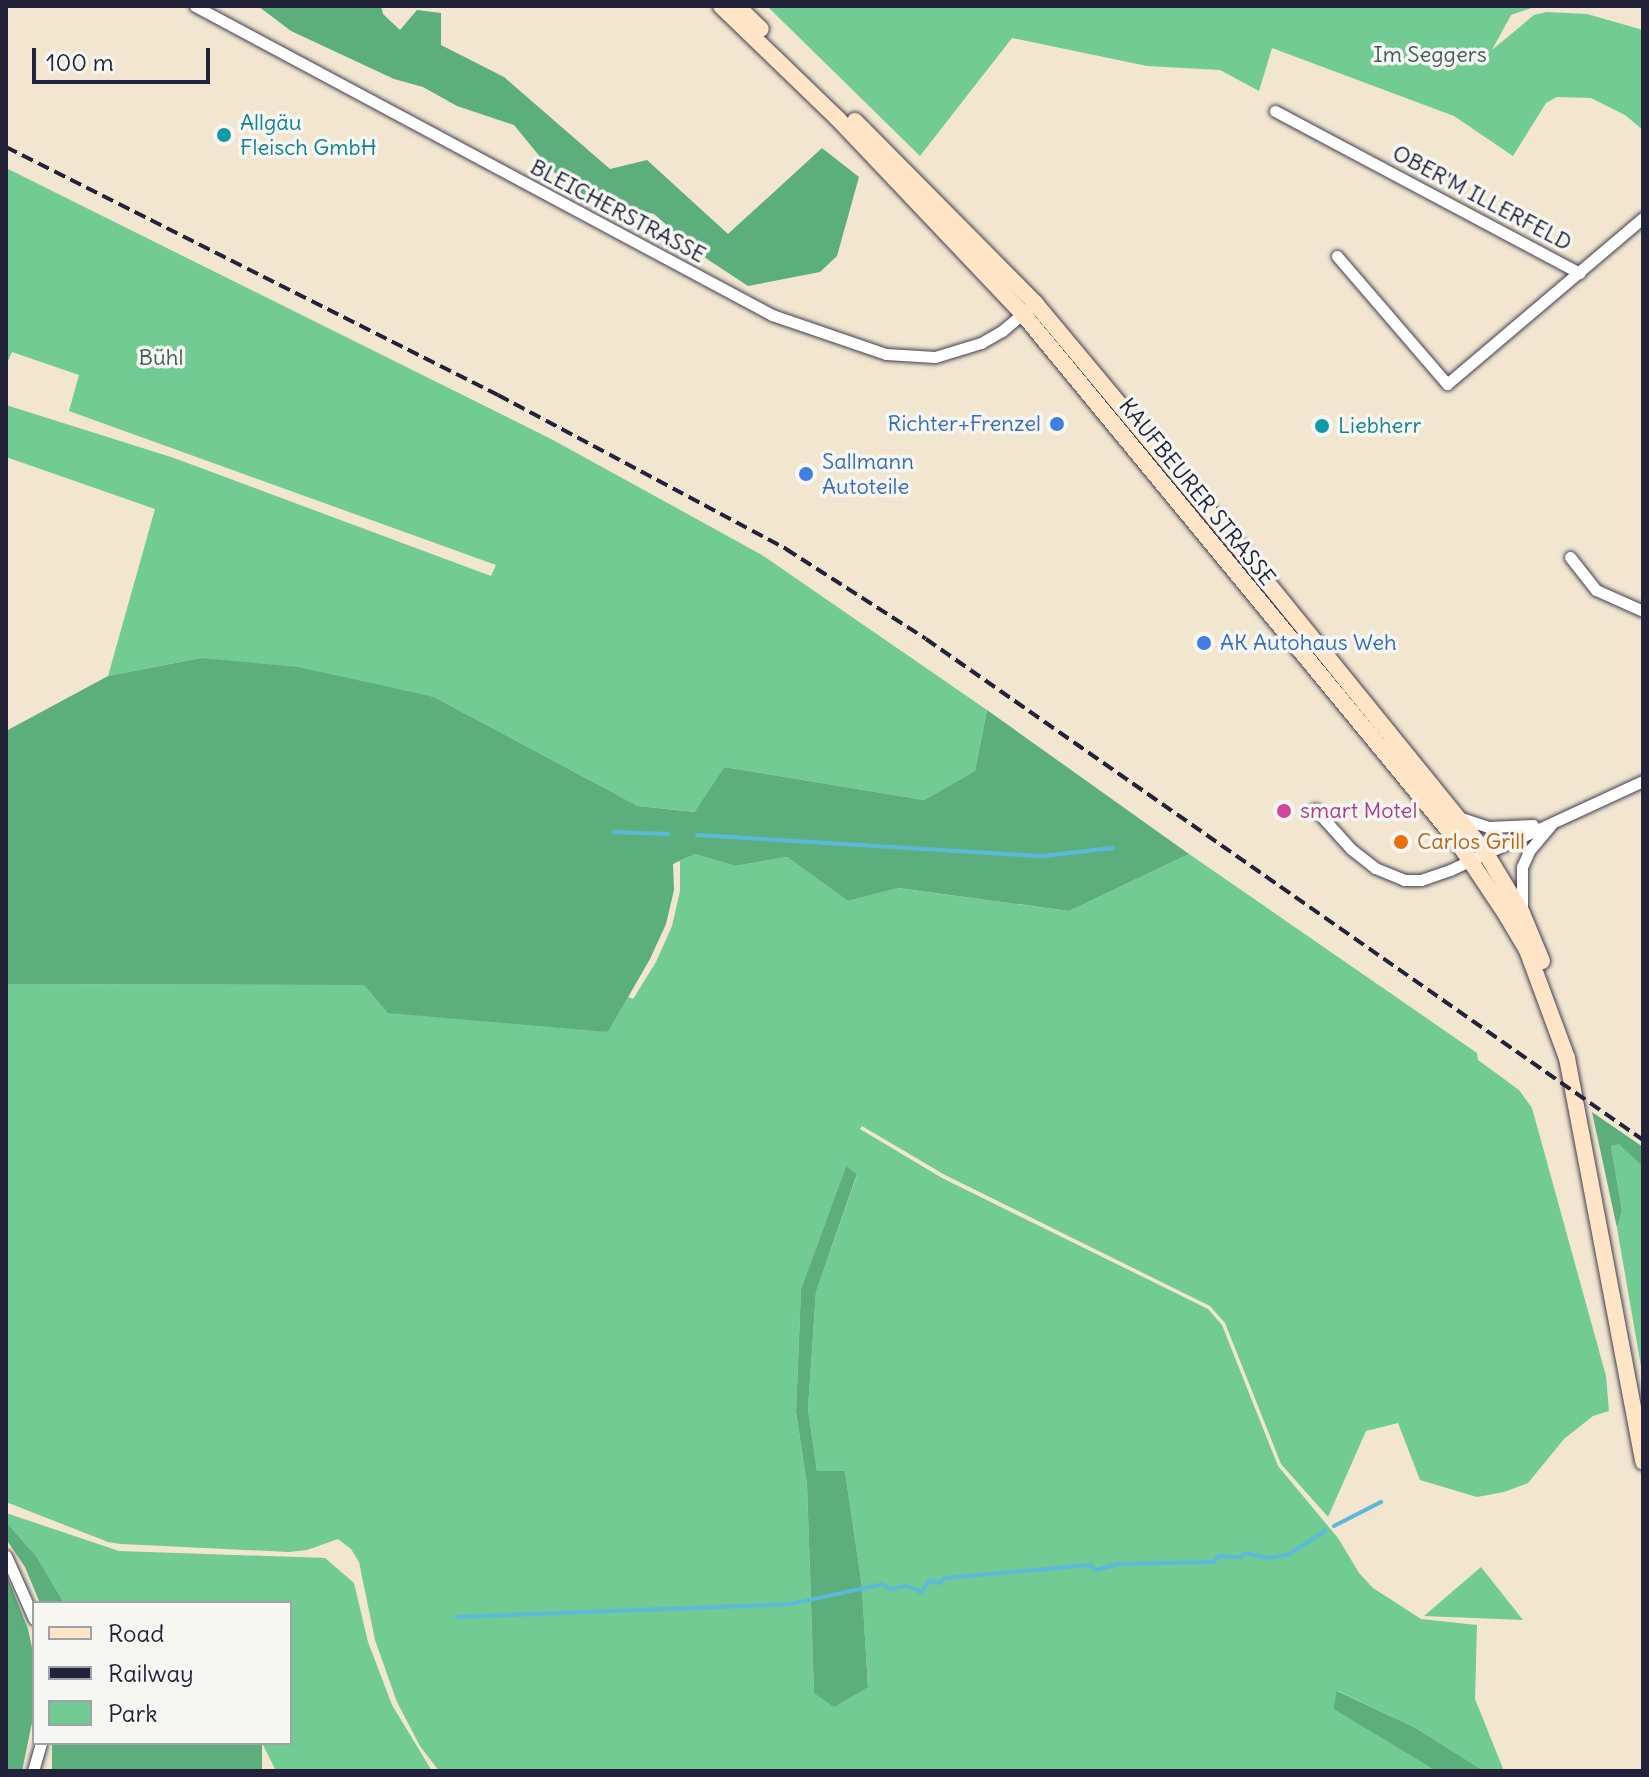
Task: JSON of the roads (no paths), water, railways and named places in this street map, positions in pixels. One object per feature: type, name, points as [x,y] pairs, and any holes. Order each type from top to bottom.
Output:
[{"type":"main road","name":"KAUFBEURER STRASSE","points":[[721,6],[1029,308],[1457,816],[1527,950],[1567,1058]]},
{"type":"main road","name":"KAUFBEURER STRASSE","points":[[737,6],[974,238],[1522,913],[1561,1013],[1643,1462]]},
{"type":"street","name":"BLEICHERSTRASSE","points":[[195,6],[772,315],[886,354],[935,357],[981,343],[1029,308]]},
{"type":"street","name":"OBER'M ILLERFELD","points":[[1275,111],[1580,273],[1447,384],[1337,256]]},
{"type":"street","points":[[1580,273],[1643,218]]},
{"type":"street","points":[[1570,557],[1596,590],[1643,611]]},
{"type":"street","points":[[1315,809],[1351,849],[1387,875],[1421,880],[1643,781]]},
{"type":"street","points":[[1457,816],[1497,828],[1554,822]]},
{"type":"street","points":[[1522,913],[1522,867],[1529,851],[1554,822]]},
{"type":"street","points":[[6,1556],[32,1614]]},
{"type":"street","points":[[33,1771],[40,1745]]},
{"type":"waterway","points":[[614,832],[668,834]]},
{"type":"waterway","points":[[697,835],[1043,856],[1113,848]]},
{"type":"waterway","points":[[1334,1526],[1381,1502]]},
{"type":"waterway","points":[[457,1617],[790,1604],[883,1584],[890,1589],[907,1586],[921,1592],[930,1580],[939,1583],[945,1578],[1090,1565],[1096,1570],[1119,1564],[1213,1562],[1219,1556],[1241,1557],[1246,1553],[1268,1558],[1288,1555],[1326,1530]]},
{"type":"railway","points":[[6,147],[498,395],[786,549],[926,639],[1643,1140]]},
{"type":"place","name":"Allgäu Fleisch GmbH","points":[[224,135]]},
{"type":"place","name":"Richter+Frenzel","points":[[1057,424]]},
{"type":"place","name":"Liebherr","points":[[1322,426]]},
{"type":"place","name":"Sallmann Autoteile","points":[[806,474]]},
{"type":"place","name":"AK Autohaus Weh","points":[[1204,643]]},
{"type":"place","name":"smart Motel","points":[[1284,811]]},
{"type":"place","name":"Carlos Grill","points":[[1401,842]]},
{"type":"park label","name":"Im Seggers","points":[[1430,55]]},
{"type":"park label","name":"Bühl","points":[[161,358]]}]
